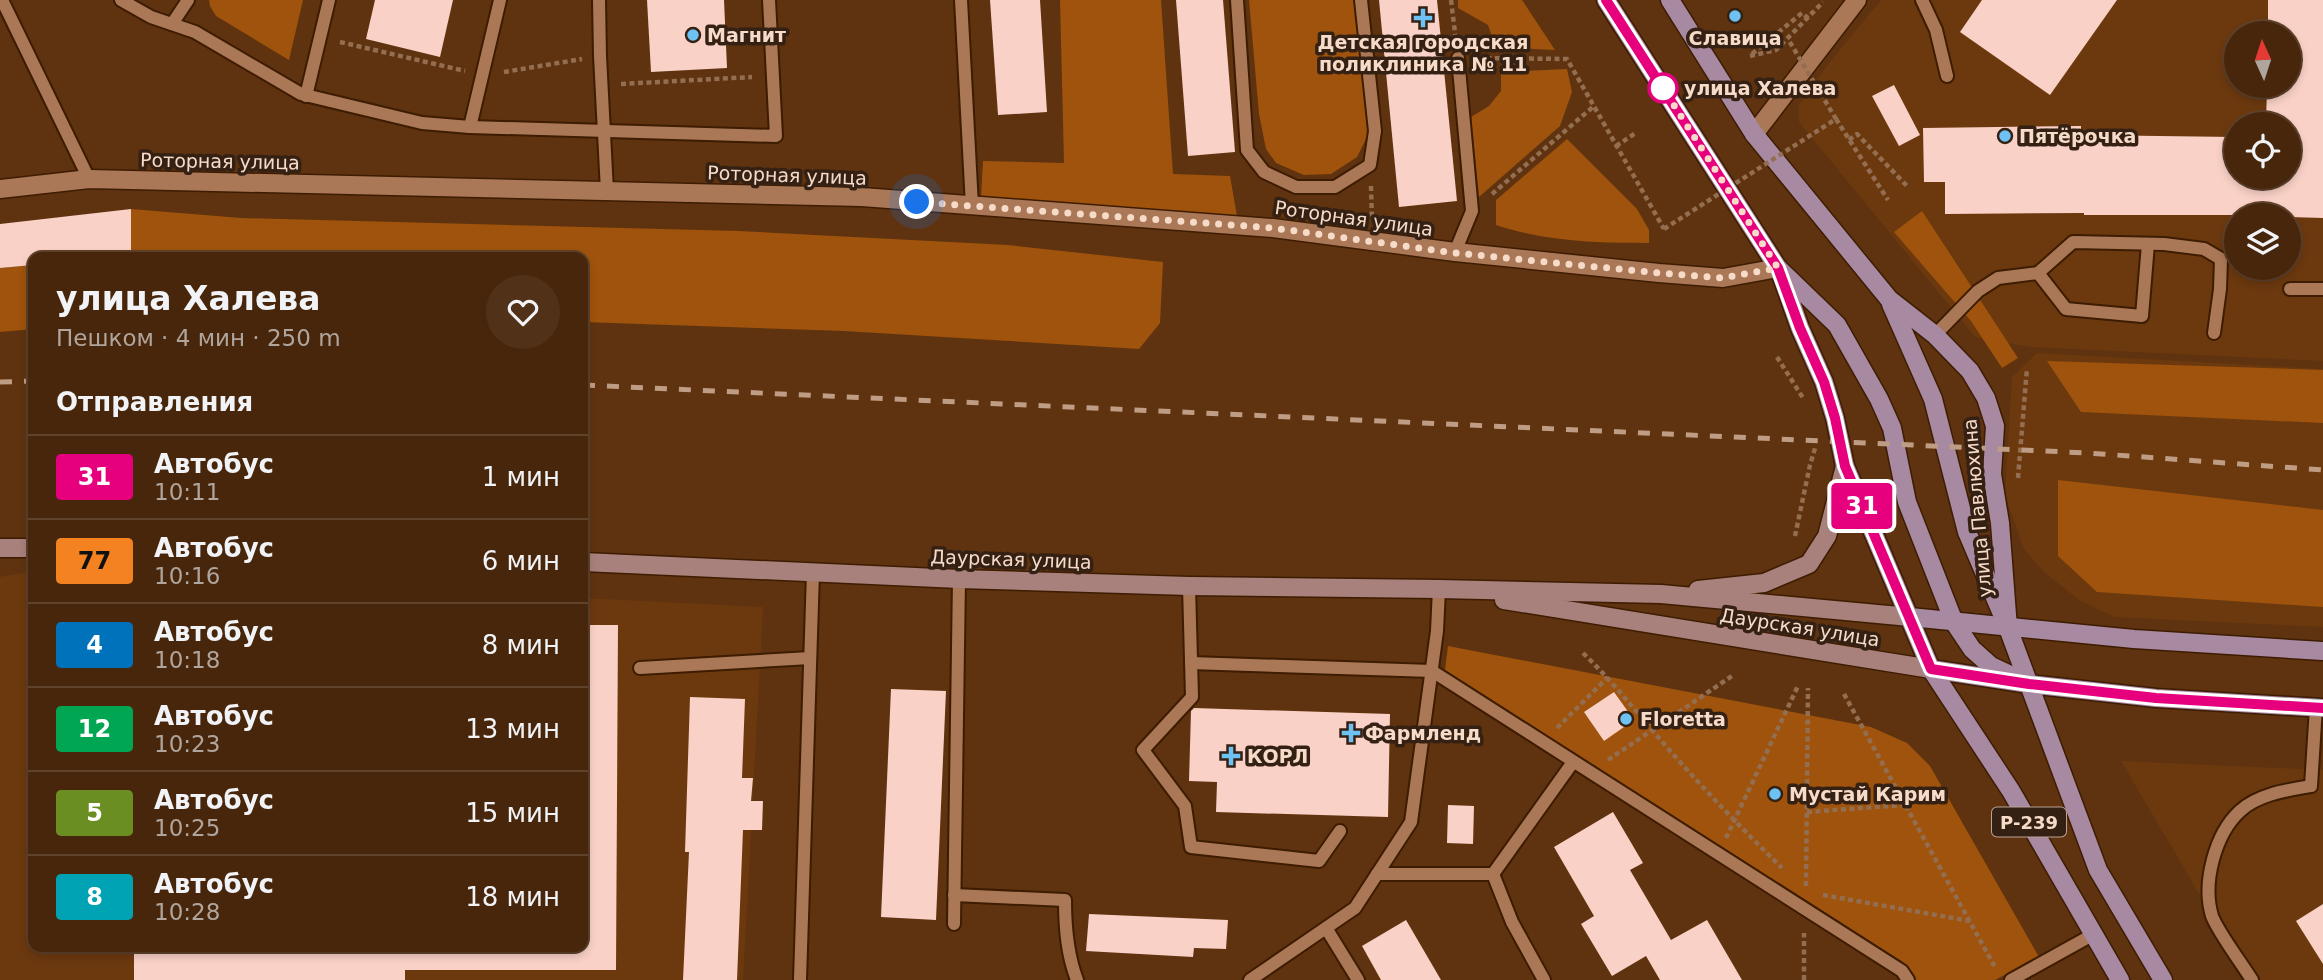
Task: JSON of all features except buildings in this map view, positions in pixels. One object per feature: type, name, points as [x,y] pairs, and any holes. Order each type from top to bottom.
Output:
[{"type":"main road","name":"улица Павлюхина","points":[[1606,0],[1778,268],[1824,382],[1845,466],[1931,669]]},
{"type":"main road","name":"улица Павлюхина","points":[[1670,0],[1754,134],[1889,299],[1935,335],[1970,371],[1986,398],[1995,426],[1992,474],[2000,523],[2008,628]]},
{"type":"main road","name":"улица Павлюхина","points":[[1778,268],[1837,325],[1880,399],[1892,428],[1907,502],[1954,622],[1972,649],[1991,666],[2029,684]]},
{"type":"main road","name":"улица Павлюхина","points":[[1889,299],[1933,399],[1967,532],[2008,628],[2098,870],[2163,980]]},
{"type":"main road","name":"Даурская улица","points":[[1910,617],[2154,641],[2323,651]]},
{"type":"main road","name":"Даурская улица","points":[[1931,669],[2029,684],[2156,698],[2319,708]]},
{"type":"main road","name":"Р-239","points":[[1931,669],[2011,791],[2119,980]]},
{"type":"street","points":[[1754,134],[1857,0]]},
{"type":"street","name":"Роторная улица","points":[[0,189],[89,179],[862,197],[1273,228],[1455,253],[1723,278],[1778,268]]},
{"type":"street","points":[[1661,594],[1764,583],[1809,564],[1827,536],[1845,466]]},
{"type":"street","points":[[0,548],[28,548]]},
{"type":"street","name":"Даурская улица","points":[[588,562],[1189,586],[1661,594],[1910,617]]},
{"type":"street","name":"Даурская улица","points":[[1438,589],[1931,669]]},
{"type":"lane","points":[[2,0],[89,179]]},
{"type":"lane","points":[[121,0],[142,13],[195,32],[293,91],[422,123],[605,132],[776,136],[769,0]]},
{"type":"lane","points":[[172,24],[188,0]]},
{"type":"lane","points":[[306,96],[328,0]]},
{"type":"lane","points":[[470,127],[500,0]]},
{"type":"lane","points":[[599,0],[607,191]]},
{"type":"lane","points":[[961,0],[972,206]]},
{"type":"lane","points":[[1237,0],[1247,150],[1264,172],[1296,187],[1335,187],[1370,165],[1375,131],[1361,0]]},
{"type":"lane","points":[[1922,0],[1936,30],[1947,76]]},
{"type":"lane","points":[[1455,253],[1472,211],[1458,58]]},
{"type":"lane","points":[[1935,335],[1978,292],[1998,278],[2038,272],[2073,242],[2204,249],[2221,259],[2214,333]]},
{"type":"lane","points":[[2038,272],[2066,309],[2142,316],[2148,244]]},
{"type":"lane","points":[[2290,289],[2323,289]]},
{"type":"lane","points":[[800,980],[813,572]]},
{"type":"lane","points":[[954,923],[959,579]]},
{"type":"lane","points":[[1189,586],[1192,697],[1143,750],[1185,806],[1191,847],[1319,861],[1340,831]]},
{"type":"lane","points":[[1250,980],[1355,908],[1410,822],[1437,631],[1438,589]]},
{"type":"lane","points":[[640,667],[810,658]]},
{"type":"lane","points":[[1191,663],[1432,671],[1902,971],[1908,980]]},
{"type":"lane","points":[[2252,980],[2213,917],[2207,886],[2217,843],[2240,810],[2273,792],[2311,786],[2319,708]]},
{"type":"lane","points":[[1493,874],[1573,762]]},
{"type":"lane","points":[[1377,874],[1493,874]]},
{"type":"lane","points":[[1493,874],[1512,922],[1544,980]]},
{"type":"lane","points":[[954,895],[1065,900],[1069,960],[1077,980]]},
{"type":"lane","points":[[1326,928],[1358,980]]},
{"type":"lane","points":[[2011,980],[2094,934]]},
{"type":"path","points":[[1451,0],[1458,58],[1567,59],[1664,229],[1836,119]]},
{"type":"path","points":[[1808,18],[1802,13],[1750,56],[1776,50],[1788,39],[1808,18],[1825,0]]},
{"type":"path","points":[[320,37],[482,75],[600,56]]},
{"type":"path","points":[[1788,39],[1888,200]]},
{"type":"path","points":[[603,85],[773,75]]},
{"type":"path","points":[[1472,211],[1594,106]]},
{"type":"path","points":[[1616,145],[1637,132]]},
{"type":"path","points":[[1849,139],[1857,134],[1907,186]]},
{"type":"path","points":[[1370,165],[1373,242]]},
{"type":"path","points":[[1777,357],[1807,404]]},
{"type":"path","points":[[2021,444],[2027,368]]},
{"type":"path","points":[[1795,536],[1810,465]]},
{"type":"path","points":[[1583,653],[1608,677],[1734,821],[1788,874]]},
{"type":"path","points":[[1589,773],[1732,676]]},
{"type":"path","points":[[1543,743],[1608,677]]},
{"type":"path","points":[[1718,854],[1798,686]]},
{"type":"path","points":[[1804,980],[1808,688]]},
{"type":"path","points":[[1844,694],[2003,980]]},
{"type":"path","points":[[1807,812],[1905,805]]},
{"type":"path","points":[[1797,883],[1806,892],[1970,921]]},
{"type":"shaded area","points":[[209,0],[303,0],[289,60],[216,16]]},
{"type":"shaded area","points":[[1060,0],[1161,0],[1173,174],[1230,176],[1237,216],[981,198],[983,161],[1064,163]]},
{"type":"shaded area","points":[[1249,0],[1357,0],[1370,131],[1357,157],[1331,174],[1304,175],[1276,163],[1266,149],[1259,114]]},
{"type":"shaded area","points":[[1458,0],[1522,0],[1555,50],[1496,47],[1488,25],[1458,8]]},
{"type":"shaded area","points":[[1881,0],[2323,0],[2323,361],[2031,347],[1975,337],[1799,122],[1798,106],[1829,63]]},
{"type":"shaded area","points":[[1567,69],[1572,92],[1560,126],[1479,197],[1471,117],[1489,106],[1501,91],[1501,72]]},
{"type":"shaded area","points":[[1567,139],[1637,209],[1649,230],[1649,243],[1553,238],[1496,225],[1496,200]]},
{"type":"shaded area","points":[[131,209],[241,218],[739,231],[1008,245],[1163,262],[1160,323],[1139,349],[844,331],[588,322],[588,252],[131,252]]},
{"type":"shaded area","points":[[1922,211],[2018,358],[2002,368],[1971,321],[1894,232]]},
{"type":"shaded area","points":[[28,265],[28,329],[0,332],[0,268]]},
{"type":"shaded area","points":[[2037,353],[2323,369],[2323,627],[2114,617],[2079,600],[2045,573],[2024,549],[2005,495],[2012,377]]},
{"type":"shaded area","points":[[2047,361],[2323,370],[2323,423],[2081,412]]},
{"type":"shaded area","points":[[2058,480],[2323,510],[2323,607],[2097,592],[2058,556]]},
{"type":"shaded area","points":[[28,572],[28,952],[588,952],[588,598],[763,607],[743,980],[0,980],[0,577]]},
{"type":"shaded area","points":[[1448,646],[1871,727],[1907,743],[1930,766],[2039,957],[1995,980],[1915,980],[1903,962],[1445,670]]},
{"type":"shaded area","points":[[2121,761],[2323,770],[2323,980],[2250,980]]},
{"type":"railway","points":[[0,382],[28,381]]},
{"type":"railway","points":[[588,385],[2088,453],[2323,470]]},
{"type":"bus line","name":"31","points":[[1606,0],[1778,268],[1824,382],[1845,466],[1931,669],[2029,684],[2156,698],[2323,708]]},
{"type":"place","name":"Славица","points":[[1735,16]]},
{"type":"place","name":"Детская городская поликлиника № 11","points":[[1423,18]]},
{"type":"place","name":"Магнит","points":[[693,35]]},
{"type":"place","name":"улица Халева","points":[[1663,88]]},
{"type":"place","name":"Пятёрочка","points":[[2005,136]]},
{"type":"place","name":"Floretta","points":[[1626,719]]},
{"type":"place","name":"Фармленд","points":[[1351,733]]},
{"type":"place","name":"КОРЛ","points":[[1231,756]]},
{"type":"place","name":"Мустай Карим","points":[[1775,794]]},
{"type":"route","points":[[917,202],[1273,228],[1455,253],[1723,278],[1778,268],[1663,88]]}]
